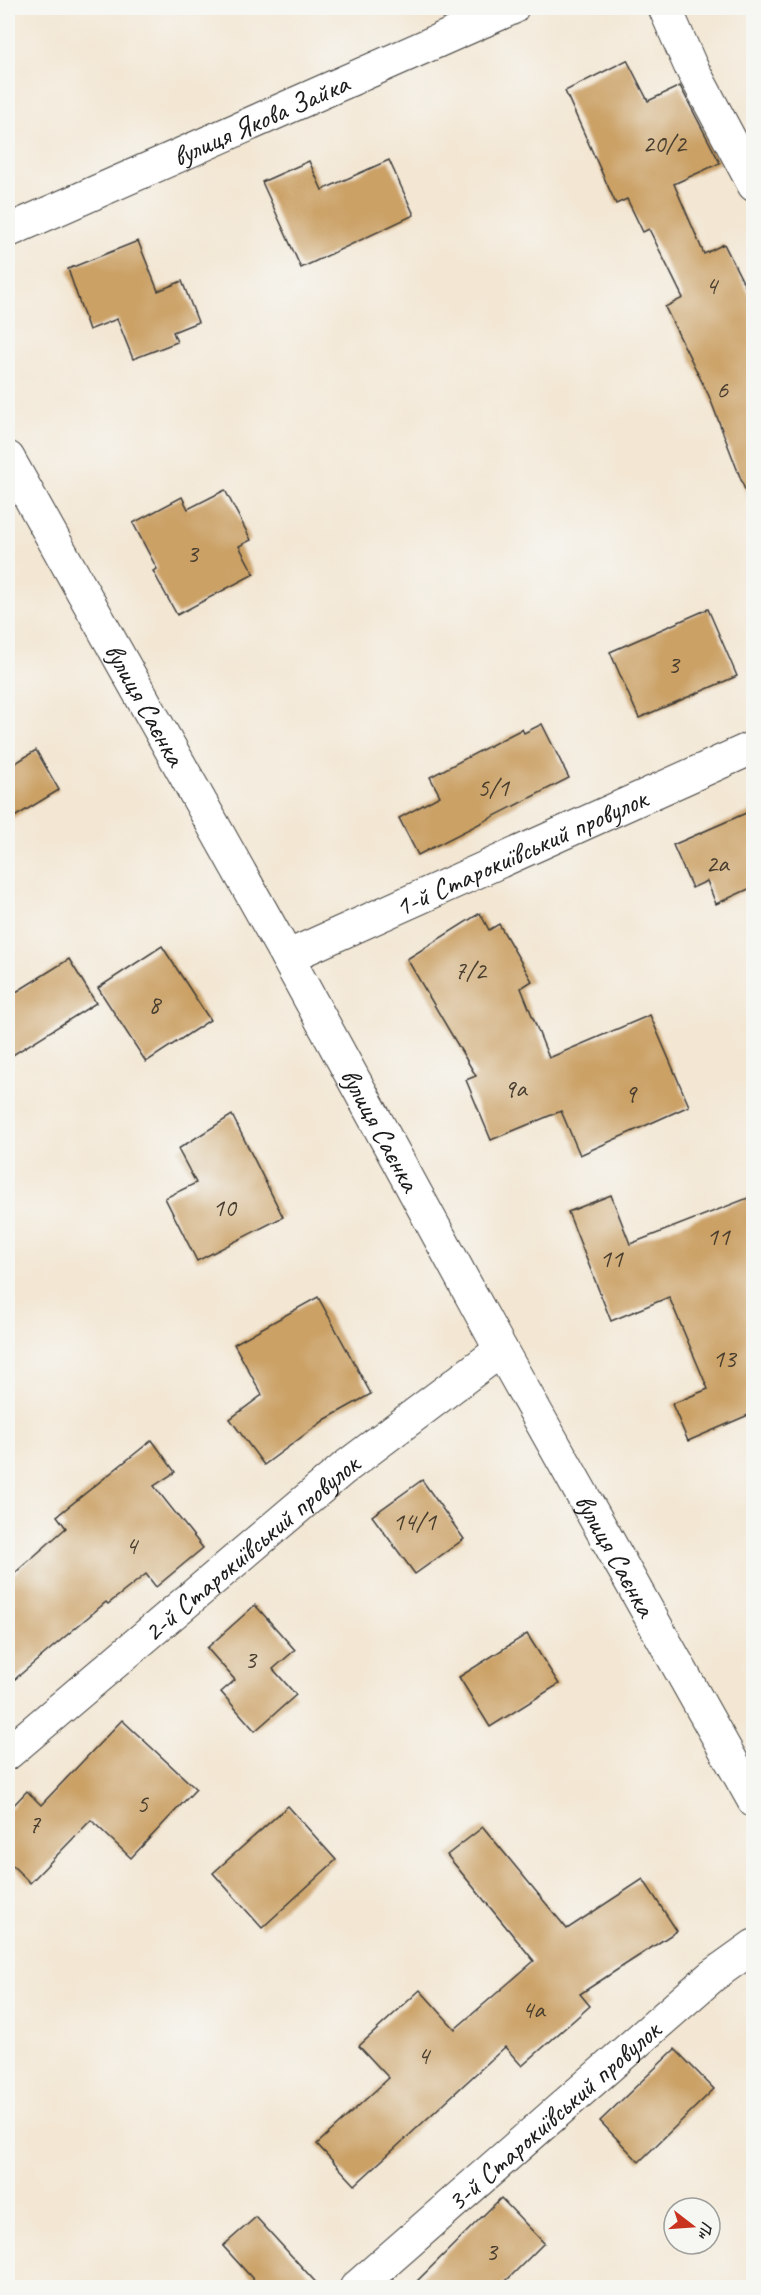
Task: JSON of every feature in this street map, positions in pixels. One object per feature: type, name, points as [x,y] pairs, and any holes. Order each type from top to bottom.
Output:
[{"type":"street","name":"вулиця Якова Зайка","points":[[8,231],[465,17],[512,8]]},
{"type":"street","points":[[665,8],[690,65],[753,185]]},
{"type":"street","name":"вулиця Саєнка","points":[[8,458],[287,957],[501,1350],[753,1801]]},
{"type":"street","name":"1-й Старокиївський провулок","points":[[287,957],[753,747]]},
{"type":"street","name":"2-й Старокиївський провулок","points":[[8,1753],[343,1469],[501,1350]]},
{"type":"street","name":"3-й Старокиївський провулок","points":[[356,2288],[712,1976],[753,1946]]},
{"type":"building","points":[[627,60],[648,101],[680,86],[720,163],[674,184],[704,254],[724,244],[753,302],[753,502],[750,503],[709,396],[665,307],[683,298],[649,229],[643,232],[627,199],[616,204],[565,91]]},
{"type":"building","points":[[389,160],[414,215],[301,268],[262,182],[309,161],[322,190]]},
{"type":"building","points":[[138,241],[158,291],[182,281],[198,322],[173,332],[177,342],[133,359],[117,319],[89,330],[68,269]]},
{"type":"building","points":[[225,490],[251,540],[239,546],[254,574],[177,615],[153,571],[157,569],[133,523],[182,497],[188,509]]},
{"type":"building","points":[[708,609],[737,676],[639,718],[610,652]]},
{"type":"building","points":[[542,724],[569,778],[418,855],[399,818],[440,796],[430,777],[522,729],[524,733]]},
{"type":"building","points":[[36,750],[59,790],[8,821],[8,768]]},
{"type":"building","points":[[753,810],[753,887],[716,904],[707,881],[692,888],[673,845]]},
{"type":"building","points":[[480,913],[489,930],[499,924],[532,981],[521,988],[549,1058],[650,1015],[689,1106],[580,1155],[561,1111],[491,1140],[466,1080],[476,1076],[407,959]]},
{"type":"building","points":[[162,946],[210,1020],[146,1062],[98,988]]},
{"type":"building","points":[[69,959],[96,1003],[8,1058],[8,997]]},
{"type":"building","points":[[232,1115],[283,1217],[197,1261],[165,1198],[196,1183],[178,1149]]},
{"type":"building","points":[[611,1195],[630,1244],[753,1196],[753,1413],[688,1441],[672,1404],[708,1389],[669,1297],[611,1321],[568,1212]]},
{"type":"building","points":[[318,1297],[371,1394],[326,1419],[264,1465],[230,1419],[262,1395],[234,1344]]},
{"type":"building","points":[[152,1440],[175,1472],[154,1486],[203,1548],[156,1587],[146,1574],[108,1604],[106,1602],[8,1685],[8,1579],[66,1528],[57,1516]]},
{"type":"building","points":[[422,1480],[464,1539],[415,1574],[372,1516]]},
{"type":"building","points":[[255,1605],[295,1650],[273,1669],[296,1695],[255,1731],[221,1692],[235,1680],[207,1648]]},
{"type":"building","points":[[527,1634],[559,1684],[490,1727],[459,1677]]},
{"type":"building","points":[[122,1720],[196,1789],[131,1858],[91,1820],[30,1883],[8,1861],[8,1811],[27,1791],[41,1805]]},
{"type":"building","points":[[288,1806],[336,1860],[262,1928],[213,1873]]},
{"type":"building","points":[[483,1827],[567,1929],[643,1879],[677,1931],[580,1994],[590,2006],[522,2066],[505,2047],[355,2185],[317,2144],[389,2078],[359,2046],[420,1990],[455,2029],[534,1961],[447,1855]]},
{"type":"building","points":[[675,2049],[714,2089],[639,2162],[600,2121]]},
{"type":"building","points":[[501,2198],[544,2243],[499,2288],[410,2288]]},
{"type":"building","points":[[256,2217],[321,2288],[261,2288],[223,2246]]}]
